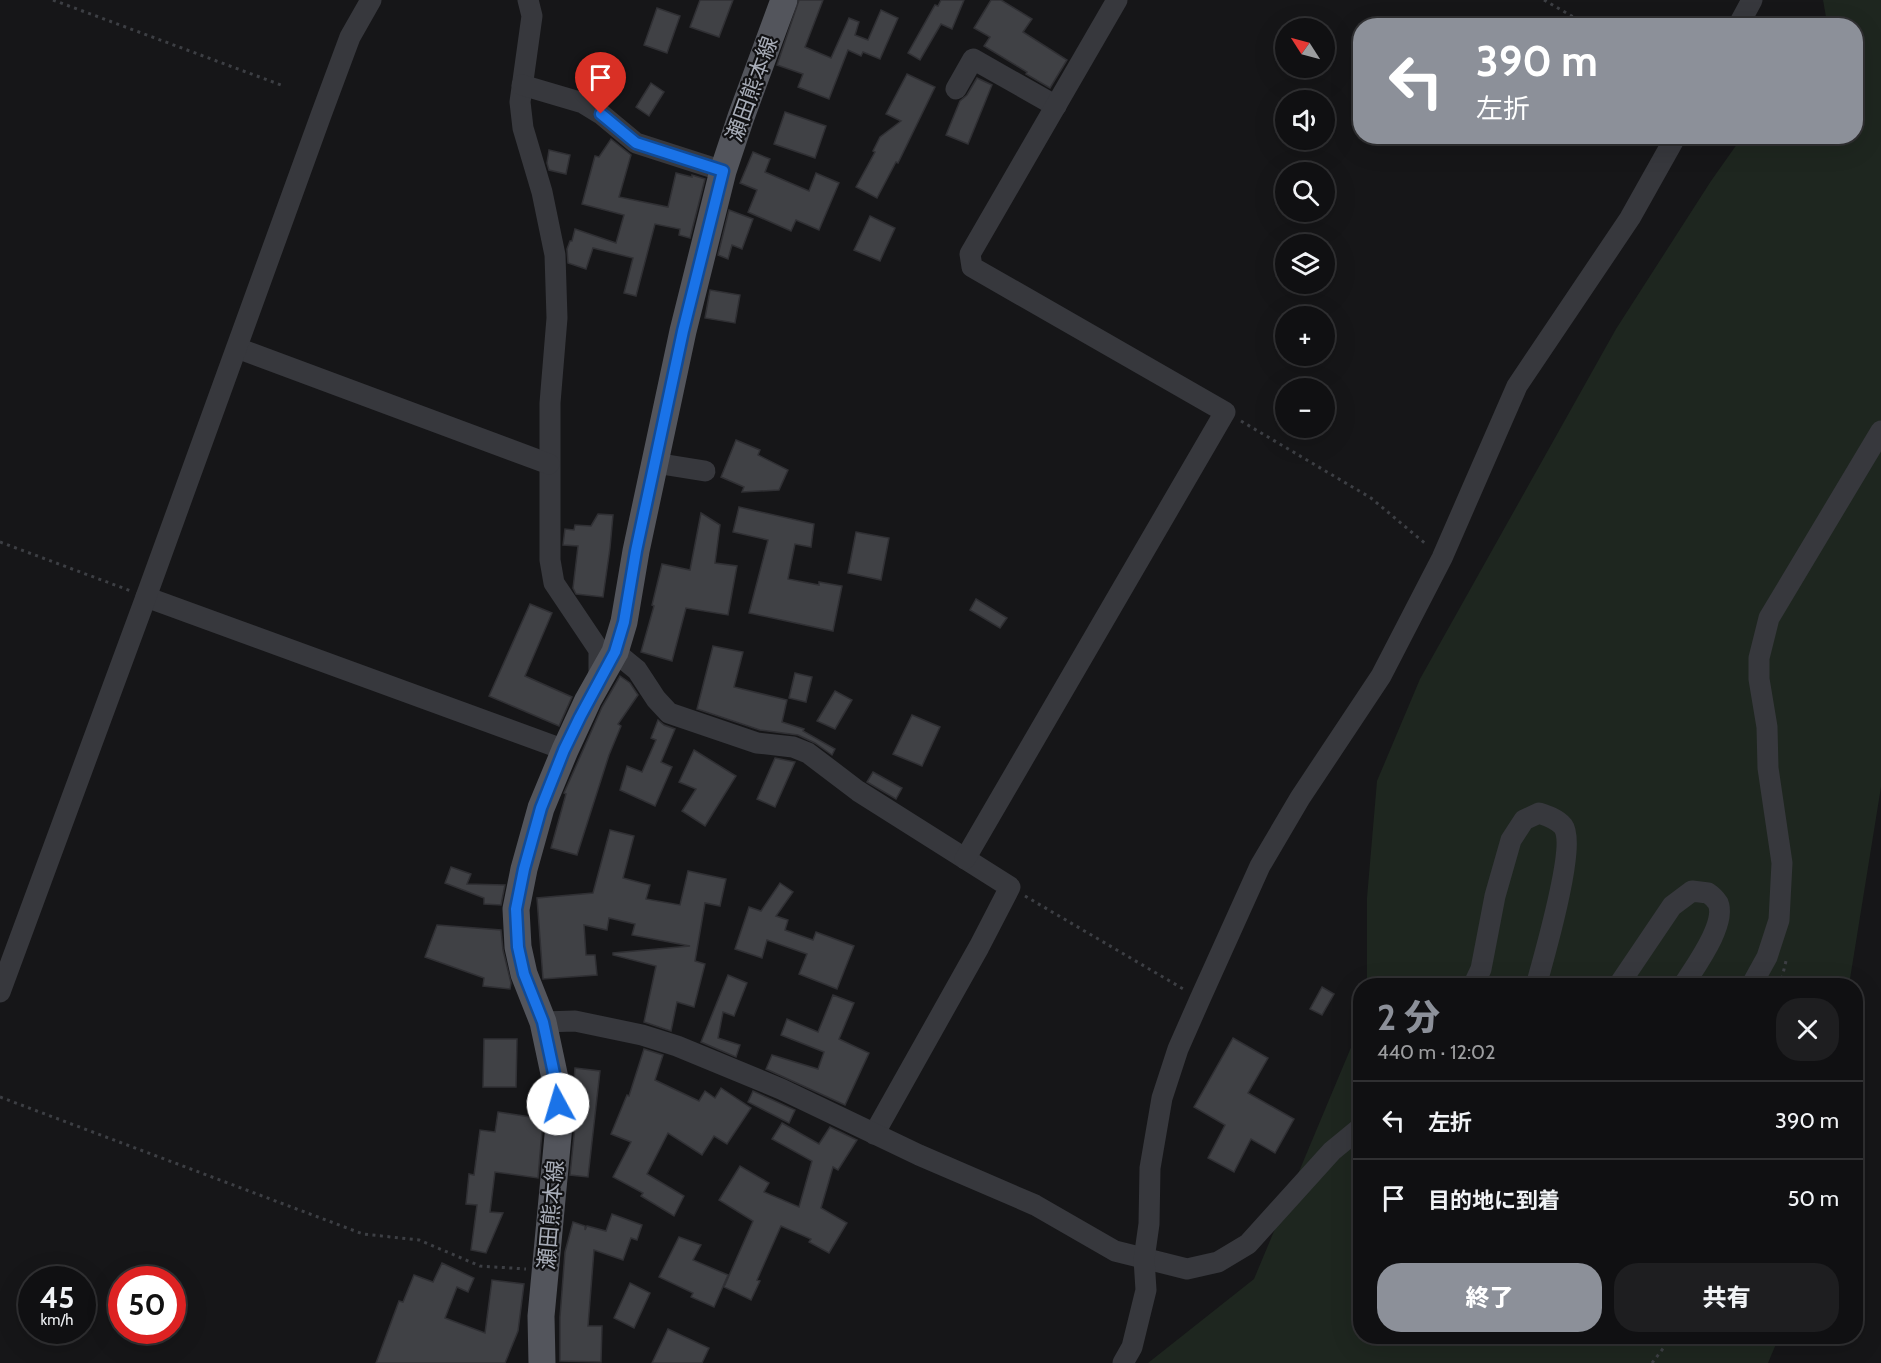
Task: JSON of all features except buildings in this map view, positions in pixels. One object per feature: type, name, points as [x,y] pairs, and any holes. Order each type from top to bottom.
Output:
[{"type":"main road","name":"瀬田熊本線","points":[[542,1363],[541,1316],[558,1125],[556,1083],[543,1022],[524,974],[518,947],[516,909],[524,869],[541,808],[564,750],[615,652],[624,622],[636,551],[683,331],[723,171],[784,0]]},
{"type":"street","points":[[0,992],[350,37],[371,0]]},
{"type":"street","points":[[528,0],[532,16],[520,102],[523,128],[542,192],[555,255],[557,318],[550,403],[550,560],[554,583],[600,650],[599,681]]},
{"type":"street","points":[[965,858],[1226,412],[972,267],[970,254],[1118,0]]},
{"type":"street","points":[[1742,18],[1752,0]]},
{"type":"street","points":[[956,88],[973,59],[1056,106]]},
{"type":"street","points":[[522,85],[583,103],[601,114],[636,143],[723,171]]},
{"type":"street","points":[[1123,1363],[1131,1347],[1146,1290],[1144,1259],[1149,1224],[1150,1168],[1162,1098],[1178,1049],[1200,999],[1260,866],[1290,815],[1381,676],[1442,558],[1517,386],[1630,218],[1672,144]]},
{"type":"street","points":[[237,348],[549,464]]},
{"type":"street","points":[[1755,978],[1767,957],[1779,920],[1782,863],[1768,768],[1767,727],[1759,679],[1761,648],[1769,618],[1881,431]]},
{"type":"street","points":[[655,463],[705,471]]},
{"type":"street","points":[[146,597],[564,750]]},
{"type":"street","points":[[615,652],[637,670],[656,699],[669,713],[757,743],[794,747],[808,753],[858,791],[1010,887],[979,947],[873,1134]]},
{"type":"street","points":[[1477,978],[1481,969],[1495,896],[1511,840],[1524,820],[1539,813],[1553,818],[1564,827],[1567,848],[1546,952],[1538,978]]},
{"type":"street","points":[[1623,978],[1672,906],[1692,891],[1708,892],[1718,904],[1719,920],[1713,936],[1688,978]]},
{"type":"street","points":[[543,1022],[575,1021],[642,1035],[677,1046],[781,1089],[873,1134],[1035,1205],[1115,1251],[1186,1269],[1218,1262],[1248,1244],[1332,1150],[1353,1134]]},
{"type":"path","points":[[53,0],[281,85]]},
{"type":"path","points":[[1544,0],[1575,18]]},
{"type":"path","points":[[1226,412],[1371,498],[1442,558]]},
{"type":"path","points":[[0,542],[146,597]]},
{"type":"path","points":[[1010,887],[1200,999]]},
{"type":"path","points":[[0,1097],[363,1234],[419,1240],[480,1266],[546,1270]]},
{"type":"path","points":[[1652,1363],[1665,1344]]},
{"type":"shaded area","points":[[1823,0],[1881,0],[1881,787],[1850,978],[1367,978],[1367,898],[1377,781],[1420,679],[1616,329],[1737,144],[1863,144],[1863,18],[1826,17]]},
{"type":"shaded area","points":[[1353,1043],[1353,1344],[1776,1344],[1768,1363],[1148,1363],[1254,1279]]},
{"type":"route","points":[[558,1104],[556,1083],[543,1022],[524,974],[518,947],[516,909],[524,869],[541,808],[564,750],[615,652],[624,622],[636,551],[683,331],[723,171],[636,143],[601,114]]}]
